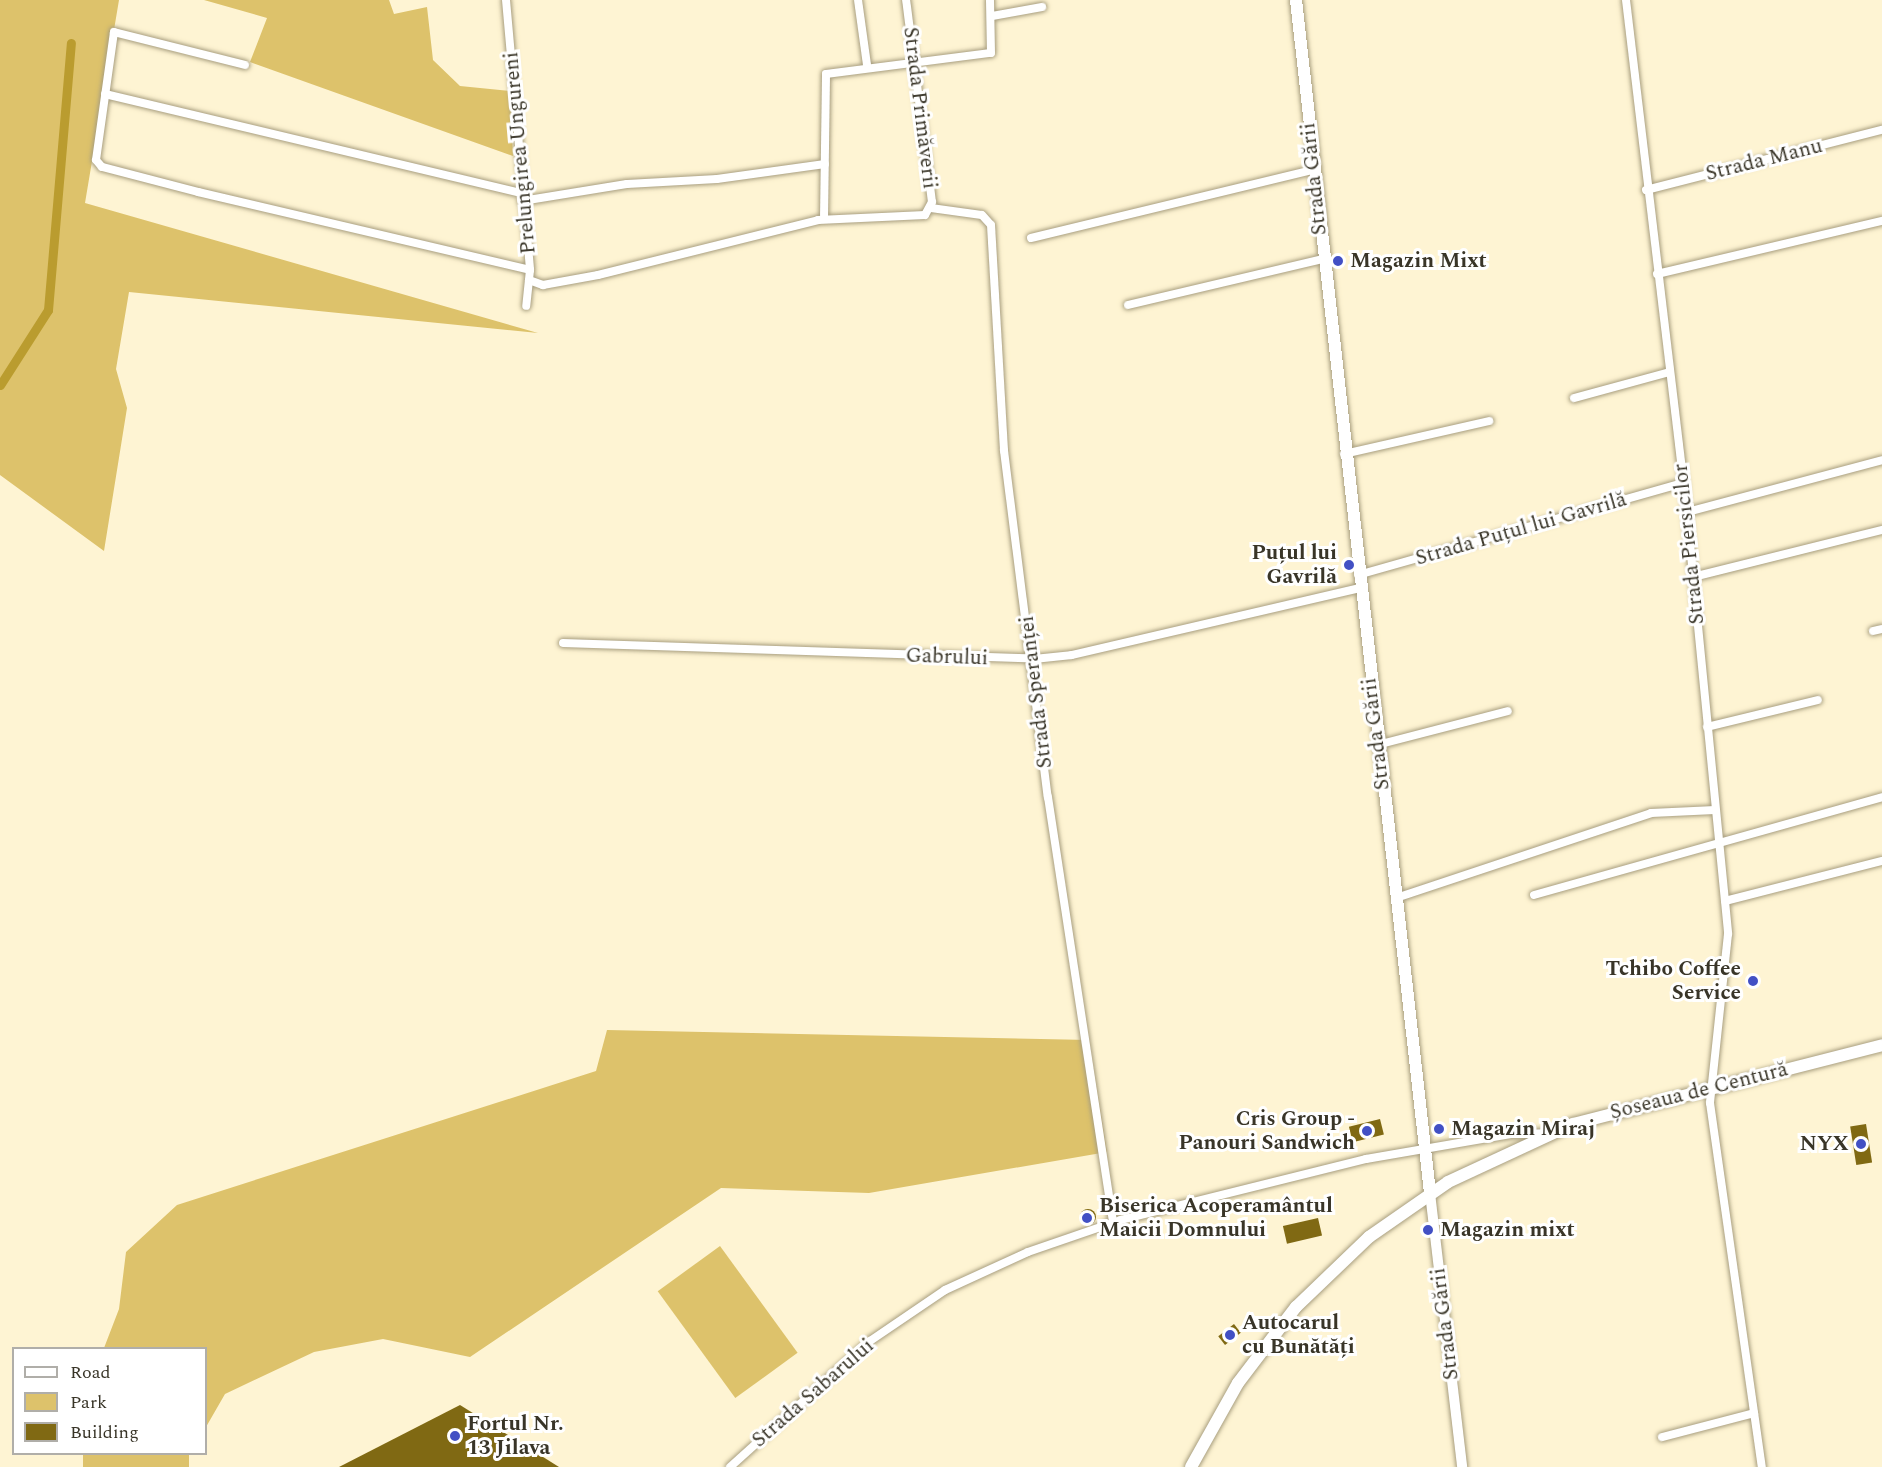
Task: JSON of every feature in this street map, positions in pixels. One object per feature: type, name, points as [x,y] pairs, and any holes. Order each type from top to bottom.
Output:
[{"type":"main road","name":"Strada Gării","points":[[1296,0],[1359,588],[1430,1193]]},
{"type":"main road","name":"Șoseaua de Centură","points":[[1191,1467],[1238,1383],[1296,1307],[1354,1250],[1430,1193],[1550,1133],[1711,1088],[1882,1045]]},
{"type":"street","name":"Prelungirea Ungureni","points":[[506,0],[530,275],[526,306]]},
{"type":"street","points":[[858,0],[867,65]]},
{"type":"street","name":"Strada Primăverii","points":[[906,0],[928,211]]},
{"type":"street","points":[[824,219],[826,74],[867,65],[991,53],[990,0]]},
{"type":"street","name":"Strada Piersicilor","points":[[1626,0],[1657,274],[1684,483],[1725,901],[1728,960],[1711,1088],[1762,1467]]},
{"type":"street","points":[[992,16],[1042,7]]},
{"type":"street","points":[[245,65],[114,32],[105,94],[522,197],[627,184],[717,179],[825,164]]},
{"type":"street","name":"Strada Speranței","points":[[105,94],[95,145],[102,167],[530,275],[543,285],[598,275],[824,219],[928,211],[982,215],[991,225],[1004,451],[1034,659],[1048,797],[1113,1222]]},
{"type":"street","name":"Strada Manu","points":[[1647,190],[1882,130]]},
{"type":"street","points":[[1031,238],[1313,170]]},
{"type":"street","points":[[1657,274],[1882,221]]},
{"type":"street","points":[[1128,305],[1323,259]]},
{"type":"street","points":[[1574,398],[1670,372]]},
{"type":"street","points":[[1344,454],[1489,421]]},
{"type":"street","points":[[1687,512],[1882,460]]},
{"type":"street","name":"Strada Puțul lui Gavrilă","points":[[1358,575],[1684,483]]},
{"type":"street","points":[[1693,577],[1882,530]]},
{"type":"street","name":"Gabrului","points":[[563,643],[1034,659],[1072,656],[1359,588]]},
{"type":"street","points":[[1707,727],[1818,700]]},
{"type":"street","points":[[1377,745],[1508,711]]},
{"type":"street","points":[[1534,895],[1718,839],[1882,797]]},
{"type":"street","points":[[1395,898],[1651,813],[1715,810]]},
{"type":"street","points":[[1725,901],[1882,861]]},
{"type":"street","name":"Strada Sabarului","points":[[730,1467],[836,1368],[907,1315],[983,1271],[1113,1222],[1425,1148],[1550,1133]]},
{"type":"street","name":"Strada Gării","points":[[1430,1193],[1462,1467]]},
{"type":"street","points":[[1662,1437],[1754,1413]]},
{"type":"green space","points":[[0,0],[119,0],[85,203],[538,333],[129,292],[116,369],[127,408],[104,551],[0,475]]},
{"type":"green space","points":[[204,0],[389,0],[394,14],[427,7],[433,60],[460,86],[510,91],[513,156],[250,62],[267,18]]},
{"type":"green space","points":[[607,1030],[1089,1040],[1107,1152],[869,1193],[721,1188],[470,1357],[383,1339],[314,1352],[225,1394],[207,1425],[207,1347],[104,1347],[119,1309],[126,1252],[177,1205],[596,1071]]},
{"type":"green space","points":[[720,1246],[798,1353],[735,1398],[658,1291]]},
{"type":"green space","points":[[83,1455],[189,1455],[189,1467],[83,1467]]},
{"type":"building","name":"Cris Group - Panouri Sandwich","points":[[1380,1119],[1384,1135],[1353,1142],[1349,1127]]},
{"type":"building","name":"NYX","points":[[1866,1124],[1872,1163],[1856,1165],[1850,1127]]},
{"type":"building","name":"Biserica Acoperamântul Maicii Domnului","points":[[1088,1209],[1096,1217],[1088,1225],[1080,1217]]},
{"type":"building","points":[[1318,1218],[1322,1236],[1287,1244],[1283,1226]]},
{"type":"building","name":"Autocarul cu Bunătăți","points":[[1234,1324],[1241,1333],[1225,1345],[1218,1336]]},
{"type":"building","name":"Fortul Nr. 13 Jilava","points":[[460,1405],[559,1467],[339,1467]]},
{"type":"waterway","points":[[0,385],[48,310],[71,43]]},
{"type":"place","name":"Magazin Mixt","points":[[1338,261]]},
{"type":"place","name":"Puțul lui Gavrilă","points":[[1349,565]]},
{"type":"place","name":"Tchibo Coffee Service","points":[[1753,981]]},
{"type":"place","name":"Magazin Miraj","points":[[1439,1129]]},
{"type":"place","name":"Cris Group - Panouri Sandwich","points":[[1367,1131]]},
{"type":"place","name":"NYX","points":[[1861,1144]]},
{"type":"place","name":"Biserica Acoperamântul Maicii Domnului","points":[[1087,1218]]},
{"type":"place","name":"Magazin mixt","points":[[1428,1230]]},
{"type":"place","name":"Autocarul cu Bunătăți","points":[[1230,1335]]},
{"type":"place","name":"Fortul Nr. 13 Jilava","points":[[455,1436]]}]
